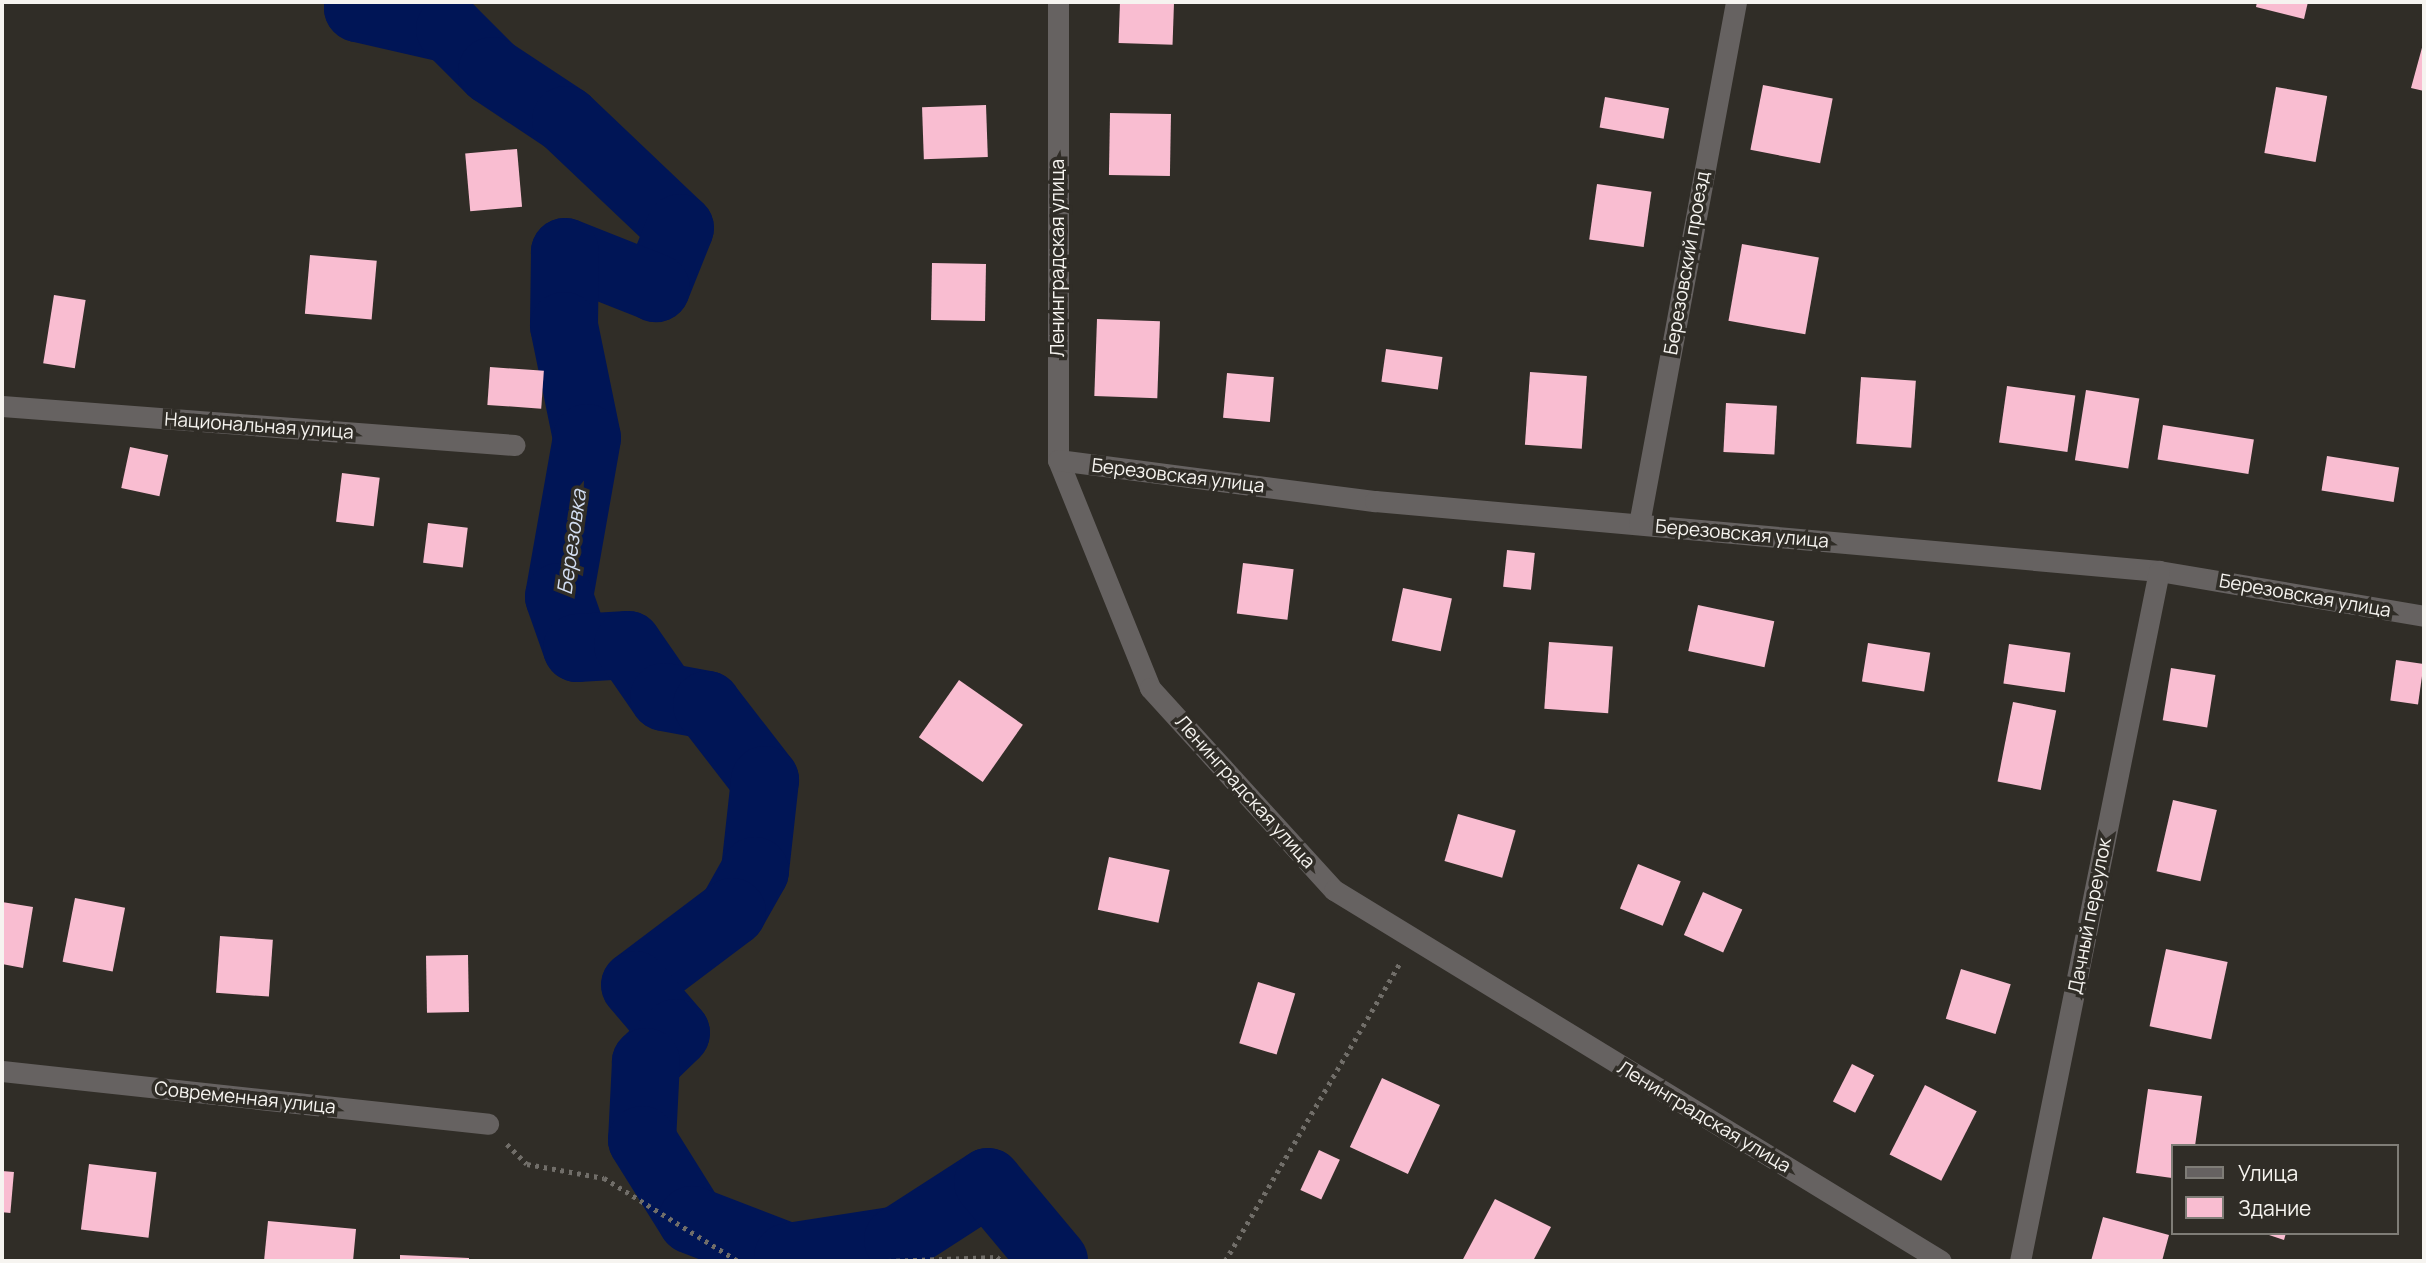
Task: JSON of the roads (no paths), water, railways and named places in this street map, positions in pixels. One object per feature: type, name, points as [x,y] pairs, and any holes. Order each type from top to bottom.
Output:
[{"type":"street","name":"Ленинградская улица","points":[[1058,2],[1058,460],[1150,688],[1334,890],[1941,1261]]},
{"type":"street","name":"Березовский проезд","points":[[1639,524],[1735,2]]},
{"type":"street","name":"Национальная улица","points":[[2,406],[515,445]]},
{"type":"street","name":"Березовская улица","points":[[1058,460],[1375,500],[2159,571],[2424,615]]},
{"type":"street","name":"Дачный переулок","points":[[2020,1261],[2159,571]]},
{"type":"street","name":"Современная улица","points":[[2,1071],[488,1124]]},
{"type":"waterway","name":"Березовка","points":[[358,2],[358,8],[450,29],[492,71],[566,120],[680,228],[656,288],[565,252],[564,326],[587,438],[559,597],[577,648],[628,645],[664,697],[707,705],[765,780],[755,871],[732,912],[635,985],[676,1033],[646,1062],[642,1140],[692,1220],[788,1257],[898,1240],[988,1182],[1054,1261]]}]
